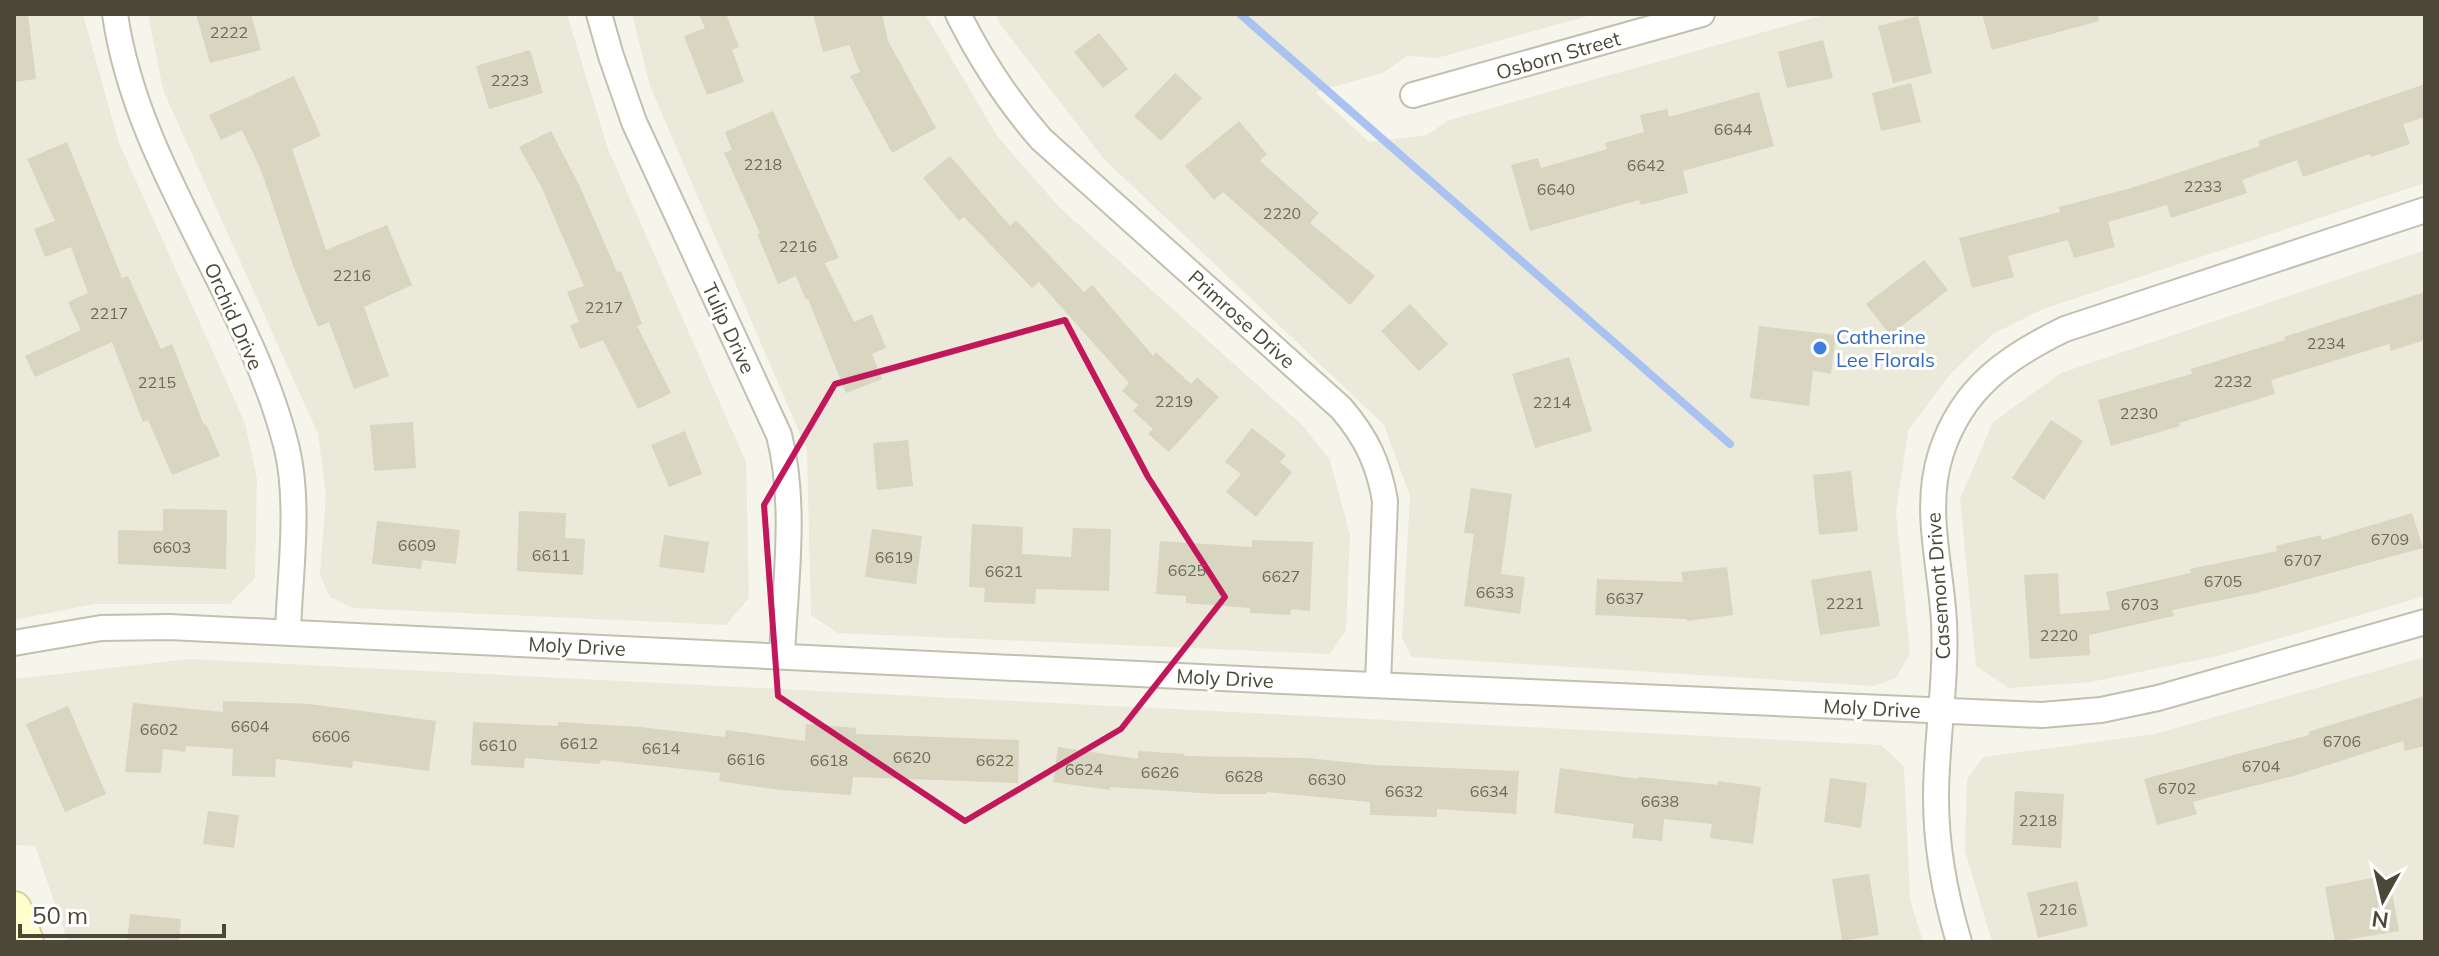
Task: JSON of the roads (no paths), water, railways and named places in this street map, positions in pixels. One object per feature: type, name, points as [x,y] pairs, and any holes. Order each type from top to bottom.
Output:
[{"type":"main road","points":[[14,909],[26,942]]},
{"type":"street","name":"Orchid Drive","points":[[115,14],[132,88],[252,355],[275,409],[288,452],[293,498],[288,631]]},
{"type":"street","name":"Tulip Drive","points":[[599,14],[634,122],[779,435],[787,465],[789,495],[782,656]]},
{"type":"street","name":"Primrose Drive","points":[[958,14],[978,55],[1007,100],[1041,139],[1341,408],[1370,447],[1380,473],[1385,501],[1378,684]]},
{"type":"street","name":"Osborn Street","points":[[1413,95],[1702,14]]},
{"type":"street","name":"Casemont Drive","points":[[1959,942],[1939,855],[1936,799],[1944,623],[1932,517],[1933,485],[1941,453],[1954,422],[1973,393],[1996,369],[2027,347],[2065,329],[2425,210]]},
{"type":"street","name":"Moly Drive","points":[[14,643],[101,628],[288,631],[2042,715],[2101,710],[2158,698],[2425,622]]},
{"type":"waterway","points":[[1240,14],[1730,444]]},
{"type":"place","name":"Catherine Lee Florals","points":[[1820,348]]}]
